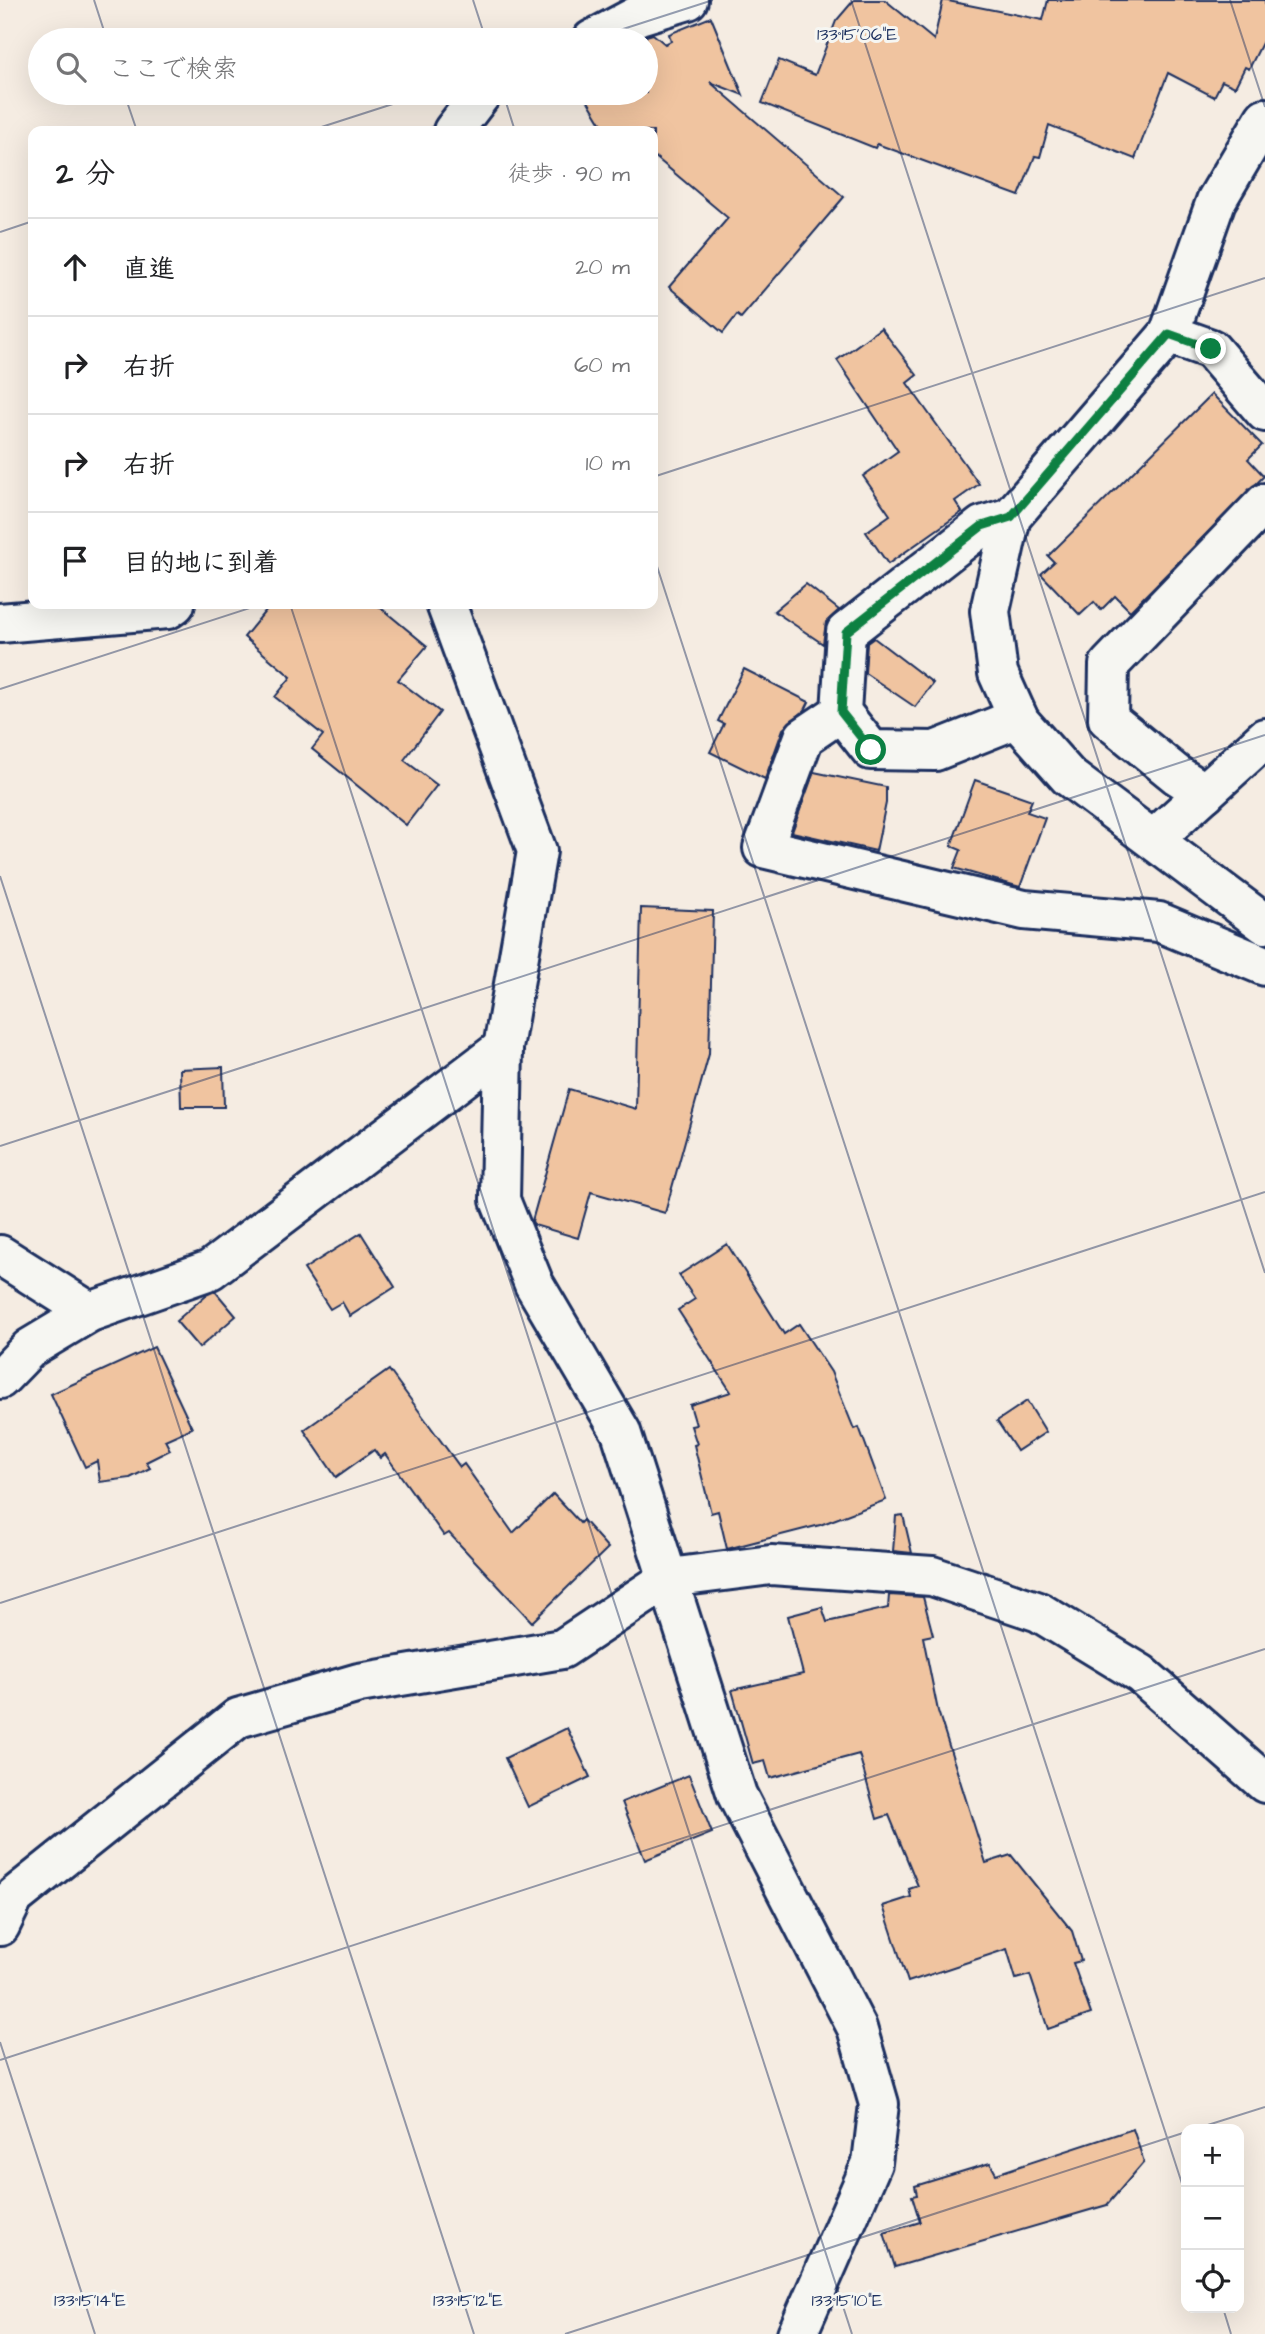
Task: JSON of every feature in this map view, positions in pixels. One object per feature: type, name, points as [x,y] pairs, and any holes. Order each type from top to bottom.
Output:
[{"type":"street","points":[[615,28],[639,15],[688,0]]},
{"type":"street","points":[[457,126],[473,105]]},
{"type":"street","points":[[1265,118],[1216,201],[1169,334],[1011,517],[990,611],[998,673],[1018,718],[1069,777],[1265,924]]},
{"type":"street","points":[[1169,334],[1211,349],[1265,412]]},
{"type":"street","points":[[1191,784],[1108,719],[1110,665],[1265,503]]},
{"type":"street","points":[[1011,517],[982,526],[846,632],[841,712],[871,750],[935,751],[1018,718]]},
{"type":"street","points":[[0,623],[169,609]]},
{"type":"street","points":[[448,609],[537,851],[503,1048],[500,1199],[534,1284],[621,1432],[737,1795],[857,2028],[879,2104],[872,2163],[797,2334]]},
{"type":"street","points":[[841,712],[804,737],[763,848],[1024,910],[1159,922],[1265,966]]},
{"type":"street","points":[[1154,839],[1191,784],[1265,738]]},
{"type":"street","points":[[0,1379],[30,1348],[90,1312],[210,1270],[503,1048]]},
{"type":"street","points":[[0,1255],[90,1312]]},
{"type":"street","points":[[0,1926],[14,1897],[238,1718],[359,1683],[562,1649],[669,1578],[771,1565],[932,1576],[1039,1612],[1141,1674],[1265,1783]]},
{"type":"building","points":[[854,0],[885,0],[934,40],[943,0],[1043,20],[1048,0],[1265,0],[1265,37],[1249,69],[1245,67],[1235,87],[1222,81],[1214,97],[1168,73],[1135,159],[1049,125],[1040,157],[1035,156],[1019,196],[877,144],[875,148],[762,103],[779,60],[815,75],[836,21]]},
{"type":"building","points":[[711,17],[743,95],[710,82],[844,197],[741,318],[737,315],[723,333],[669,287],[728,218],[658,159],[658,126],[603,126],[590,105],[658,105],[658,38],[665,44],[671,41],[669,34]]},
{"type":"building","points":[[881,328],[917,375],[907,383],[979,484],[955,501],[962,512],[888,564],[866,532],[890,515],[863,476],[898,451],[837,360]]},
{"type":"building","points":[[1212,394],[1262,445],[1248,459],[1264,476],[1130,611],[1115,596],[1101,610],[1094,602],[1080,615],[1041,574],[1054,562],[1048,556]]},
{"type":"building","points":[[806,584],[839,610],[826,622],[823,644],[774,611]]},
{"type":"building","points":[[267,609],[382,609],[427,646],[398,680],[440,712],[404,760],[437,785],[406,825],[312,749],[323,735],[275,697],[291,677],[244,637]]},
{"type":"building","points":[[874,638],[933,683],[915,707],[865,673],[867,643]]},
{"type":"building","points":[[744,669],[809,702],[805,710],[783,729],[765,779],[710,752],[724,724],[718,721]]},
{"type":"building","points":[[814,772],[886,787],[886,803],[876,851],[792,832]]},
{"type":"building","points":[[975,780],[1032,800],[1027,812],[1045,818],[1020,887],[954,868],[961,850],[951,846]]},
{"type":"building","points":[[641,908],[713,911],[709,1054],[665,1213],[591,1192],[578,1238],[534,1225],[532,1221],[569,1089],[636,1109]]},
{"type":"building","points":[[223,1067],[224,1107],[181,1107],[180,1069]]},
{"type":"building","points":[[361,1233],[395,1287],[350,1316],[342,1302],[330,1309],[304,1269]]},
{"type":"building","points":[[727,1244],[784,1334],[799,1324],[831,1372],[854,1429],[859,1427],[886,1500],[820,1525],[727,1549],[718,1511],[711,1513],[694,1445],[697,1444],[691,1426],[696,1425],[690,1405],[731,1392],[678,1310],[695,1299],[679,1275]]},
{"type":"building","points":[[215,1291],[236,1316],[199,1348],[176,1321],[206,1295]]},
{"type":"building","points":[[154,1347],[192,1428],[165,1440],[170,1450],[146,1462],[150,1468],[130,1478],[100,1482],[97,1461],[85,1467],[51,1394]]},
{"type":"building","points":[[389,1370],[460,1467],[464,1464],[513,1533],[553,1494],[580,1523],[583,1520],[608,1548],[532,1622],[449,1533],[444,1536],[385,1454],[380,1458],[374,1450],[336,1477],[304,1430]]},
{"type":"building","points":[[1027,1401],[1046,1432],[1017,1451],[997,1421]]},
{"type":"building","points":[[903,1515],[912,1553],[893,1551],[896,1516]]},
{"type":"building","points":[[889,1595],[923,1597],[933,1635],[923,1637],[938,1711],[986,1863],[1011,1855],[1072,1931],[1081,1961],[1073,1963],[1091,2014],[1048,2029],[1030,1975],[1016,1979],[1007,1949],[908,1982],[883,1906],[911,1897],[909,1889],[918,1886],[889,1815],[877,1819],[859,1754],[770,1778],[765,1761],[753,1764],[732,1690],[803,1674],[788,1616],[822,1607],[827,1622],[888,1608]]},
{"type":"building","points":[[567,1728],[590,1777],[528,1807],[505,1758]]},
{"type":"building","points":[[689,1775],[712,1833],[645,1860],[622,1802]]},
{"type":"building","points":[[1133,2129],[1144,2162],[1107,2205],[895,2267],[884,2233],[920,2222],[912,2196],[917,2195],[915,2186],[990,2163],[996,2174]]},
{"type":"route","points":[[871,750],[841,712],[846,632],[982,526],[1011,517],[1169,334],[1211,349]]}]
